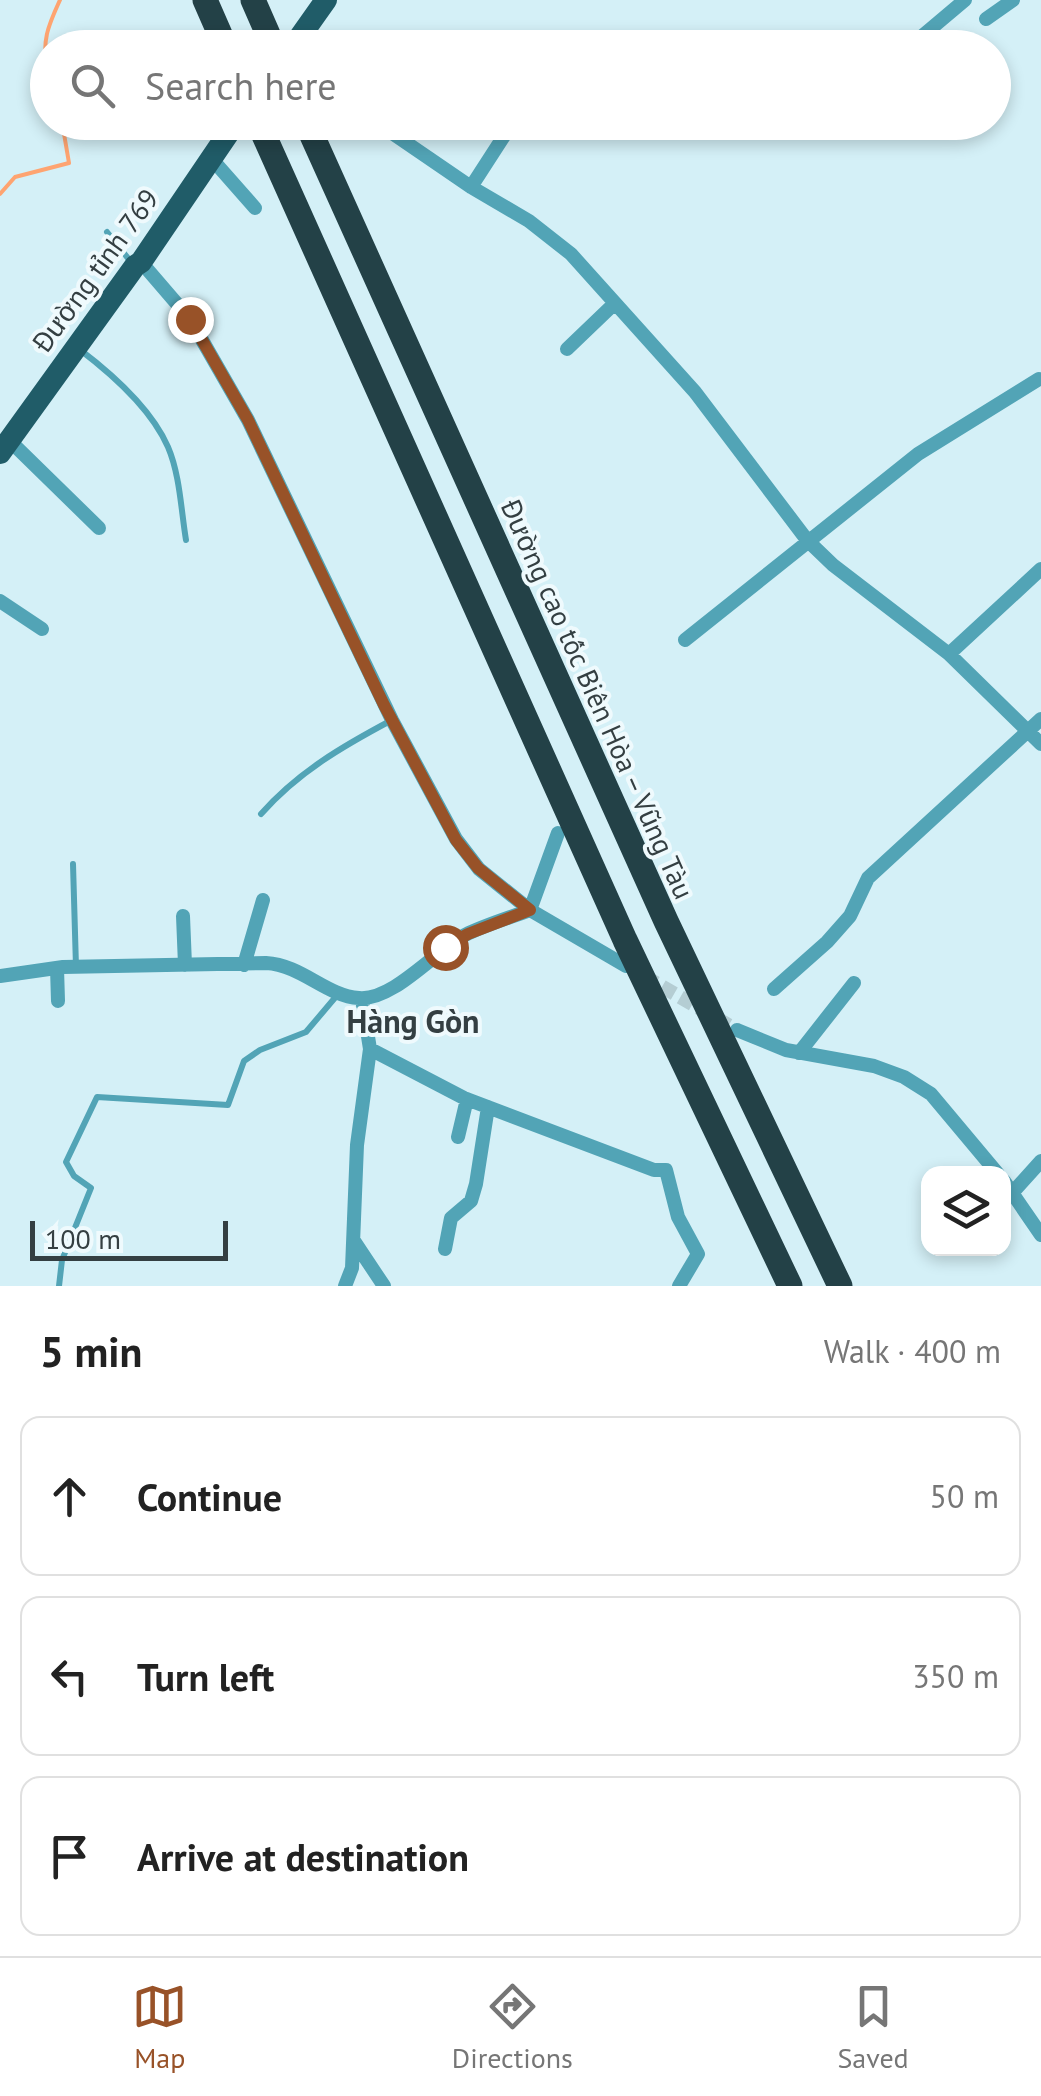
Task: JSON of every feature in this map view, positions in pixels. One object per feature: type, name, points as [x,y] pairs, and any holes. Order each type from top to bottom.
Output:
[{"type":"highway","points":[[205,0],[218,30]]},
{"type":"highway","points":[[254,2],[266,30]]},
{"type":"highway","points":[[266,140],[625,940],[790,1286]]},
{"type":"highway","name":"Đường cao tốc Biên Hòa – Vũng Tàu","points":[[314,140],[666,921],[840,1286]]},
{"type":"main road","points":[[305,30],[326,0]]},
{"type":"main road","name":"Đường tỉnh 769","points":[[4,446],[224,140]]},
{"type":"street","points":[[929,30],[965,0]]},
{"type":"street","points":[[986,19],[1013,0]]},
{"type":"street","points":[[402,140],[471,188],[529,220],[557,243],[695,392],[807,540],[832,565],[949,654],[1041,744]]},
{"type":"street","points":[[471,188],[502,140]]},
{"type":"street","points":[[211,158],[255,208]]},
{"type":"street","points":[[138,264],[190,319],[248,420],[392,720],[456,840],[478,868],[530,910],[626,966]]},
{"type":"street","points":[[567,349],[616,304]]},
{"type":"street","points":[[684,640],[918,454],[1039,379]]},
{"type":"street","points":[[4,446],[100,528]]},
{"type":"street","points":[[949,654],[1041,569]]},
{"type":"street","points":[[0,600],[42,629]]},
{"type":"street","points":[[774,989],[850,916],[868,878],[1041,719]]},
{"type":"street","points":[[0,976],[76,967],[286,964],[362,999],[396,986],[468,934],[530,910],[558,833]]},
{"type":"street","points":[[244,965],[263,900]]},
{"type":"street","points":[[183,916],[185,965]]},
{"type":"street","points":[[57,968],[58,1001]]},
{"type":"street","points":[[799,1053],[854,983]]},
{"type":"street","points":[[345,1286],[352,1268],[357,1146],[370,1049],[362,999]]},
{"type":"street","points":[[738,1030],[760,1042],[874,1066],[904,1077],[931,1094],[991,1166]]},
{"type":"street","points":[[370,1049],[467,1099],[654,1170],[666,1170],[678,1217],[698,1254],[679,1286]]},
{"type":"street","points":[[458,1137],[467,1099]]},
{"type":"street","points":[[445,1249],[450,1218],[472,1201],[488,1107]]},
{"type":"street","points":[[1011,1184],[1041,1161]]},
{"type":"street","points":[[1011,1190],[1041,1235]]},
{"type":"street","points":[[354,1241],[384,1286]]},
{"type":"lane","points":[[107,232],[138,264]]},
{"type":"lane","points":[[76,347],[103,367],[146,412],[168,447],[186,540]]},
{"type":"lane","points":[[261,814],[286,786],[346,744],[392,720]]},
{"type":"lane","points":[[73,864],[76,967]]},
{"type":"lane","points":[[59,1286],[62,1260],[91,1188],[74,1176],[66,1162],[97,1097],[228,1105],[244,1061],[260,1050],[306,1032],[340,992]]},
{"type":"waterway","points":[[48,30],[60,0]]},
{"type":"waterway","points":[[0,194],[15,177],[69,163],[65,140]]},
{"type":"tunnel","points":[[644,976],[737,1030]]},
{"type":"district","name":"Hàng Gòn","points":[[413,1021]]},
{"type":"route","points":[[190,319],[248,420],[384,705],[456,840],[478,868],[530,910],[445,947]]}]
